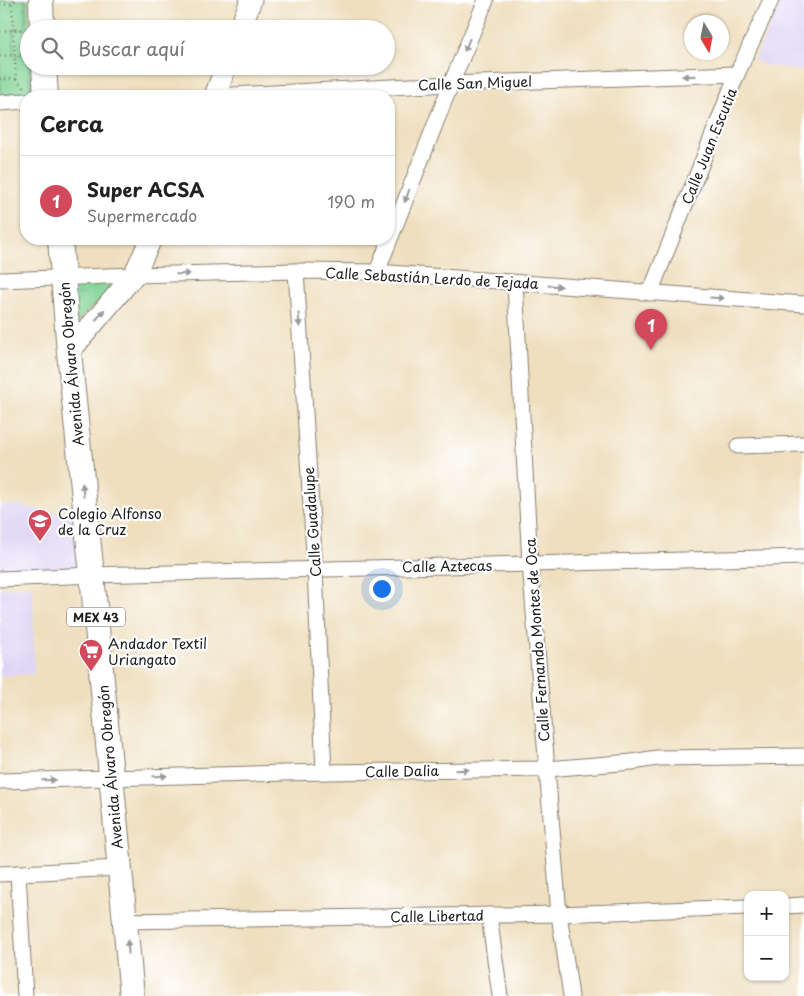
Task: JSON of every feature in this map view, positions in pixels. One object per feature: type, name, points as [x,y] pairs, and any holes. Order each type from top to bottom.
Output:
[{"type":"main road","points":[[35,20],[41,0]]},
{"type":"main road","points":[[34,90],[35,75]]},
{"type":"main road","name":"Avenida Álvaro Obregón","points":[[60,245],[69,352],[132,996]]},
{"type":"street","points":[[243,20],[251,0]]},
{"type":"street","points":[[395,228],[486,0]]},
{"type":"street","name":"Calle Juan Escutia","points":[[650,293],[737,74],[771,0]]},
{"type":"street","name":"Calle San Miguel","points":[[332,90],[737,74]]},
{"type":"street","points":[[216,90],[222,75]]},
{"type":"street","points":[[0,103],[20,99]]},
{"type":"street","points":[[69,352],[134,275],[147,245]]},
{"type":"street","points":[[378,272],[388,245]]},
{"type":"street","name":"Calle Sebastián Lerdo de Tejada","points":[[0,280],[296,271],[378,272],[804,304]]},
{"type":"street","name":"Calle Guadalupe","points":[[296,271],[315,569],[324,772]]},
{"type":"street","name":"Calle Fernando Montes de Oca","points":[[515,282],[530,564],[559,914],[571,996]]},
{"type":"street","points":[[738,446],[804,444]]},
{"type":"street","name":"Calle Aztecas","points":[[0,579],[804,556]]},
{"type":"street","name":"Calle Dalia","points":[[0,781],[324,772],[547,769],[657,758],[804,756]]},
{"type":"street","points":[[0,874],[119,868]]},
{"type":"street","points":[[18,873],[25,996]]},
{"type":"street","points":[[789,906],[804,905]]},
{"type":"street","name":"Calle Libertad","points":[[125,921],[559,914],[744,907]]},
{"type":"street","points":[[489,915],[500,996]]},
{"type":"path","points":[[15,0],[12,4],[16,79],[27,90]]},
{"type":"path","points":[[0,5],[12,4]]},
{"type":"path","points":[[0,30],[20,31]]},
{"type":"path","points":[[0,56],[20,56]]},
{"type":"path","points":[[0,80],[16,79]]},
{"type":"shaded area","points":[[782,0],[804,0],[804,71],[765,65],[754,61]]},
{"type":"shaded area","name":"Colegio Alfonso de la Cruz","points":[[0,505],[17,505],[77,517],[82,567],[0,571]]},
{"type":"shaded area","points":[[33,586],[34,674],[0,676],[0,588]]},
{"type":"green space","points":[[0,0],[28,0],[29,20],[20,20],[20,75],[32,75],[33,90],[20,90],[20,97],[0,99]]},
{"type":"green space","points":[[0,0],[25,0],[26,20],[20,20],[20,29],[13,30],[14,55],[20,55],[20,75],[29,75],[30,90],[20,90],[20,94],[0,95]]},
{"type":"green space","points":[[68,282],[119,282],[70,328]]},
{"type":"place","name":"Super ACSA","points":[[651,350]]},
{"type":"place","name":"Colegio Alfonso de la Cruz","points":[[40,542]]},
{"type":"place","name":"Andador Textil Uriangato","points":[[91,672]]}]
